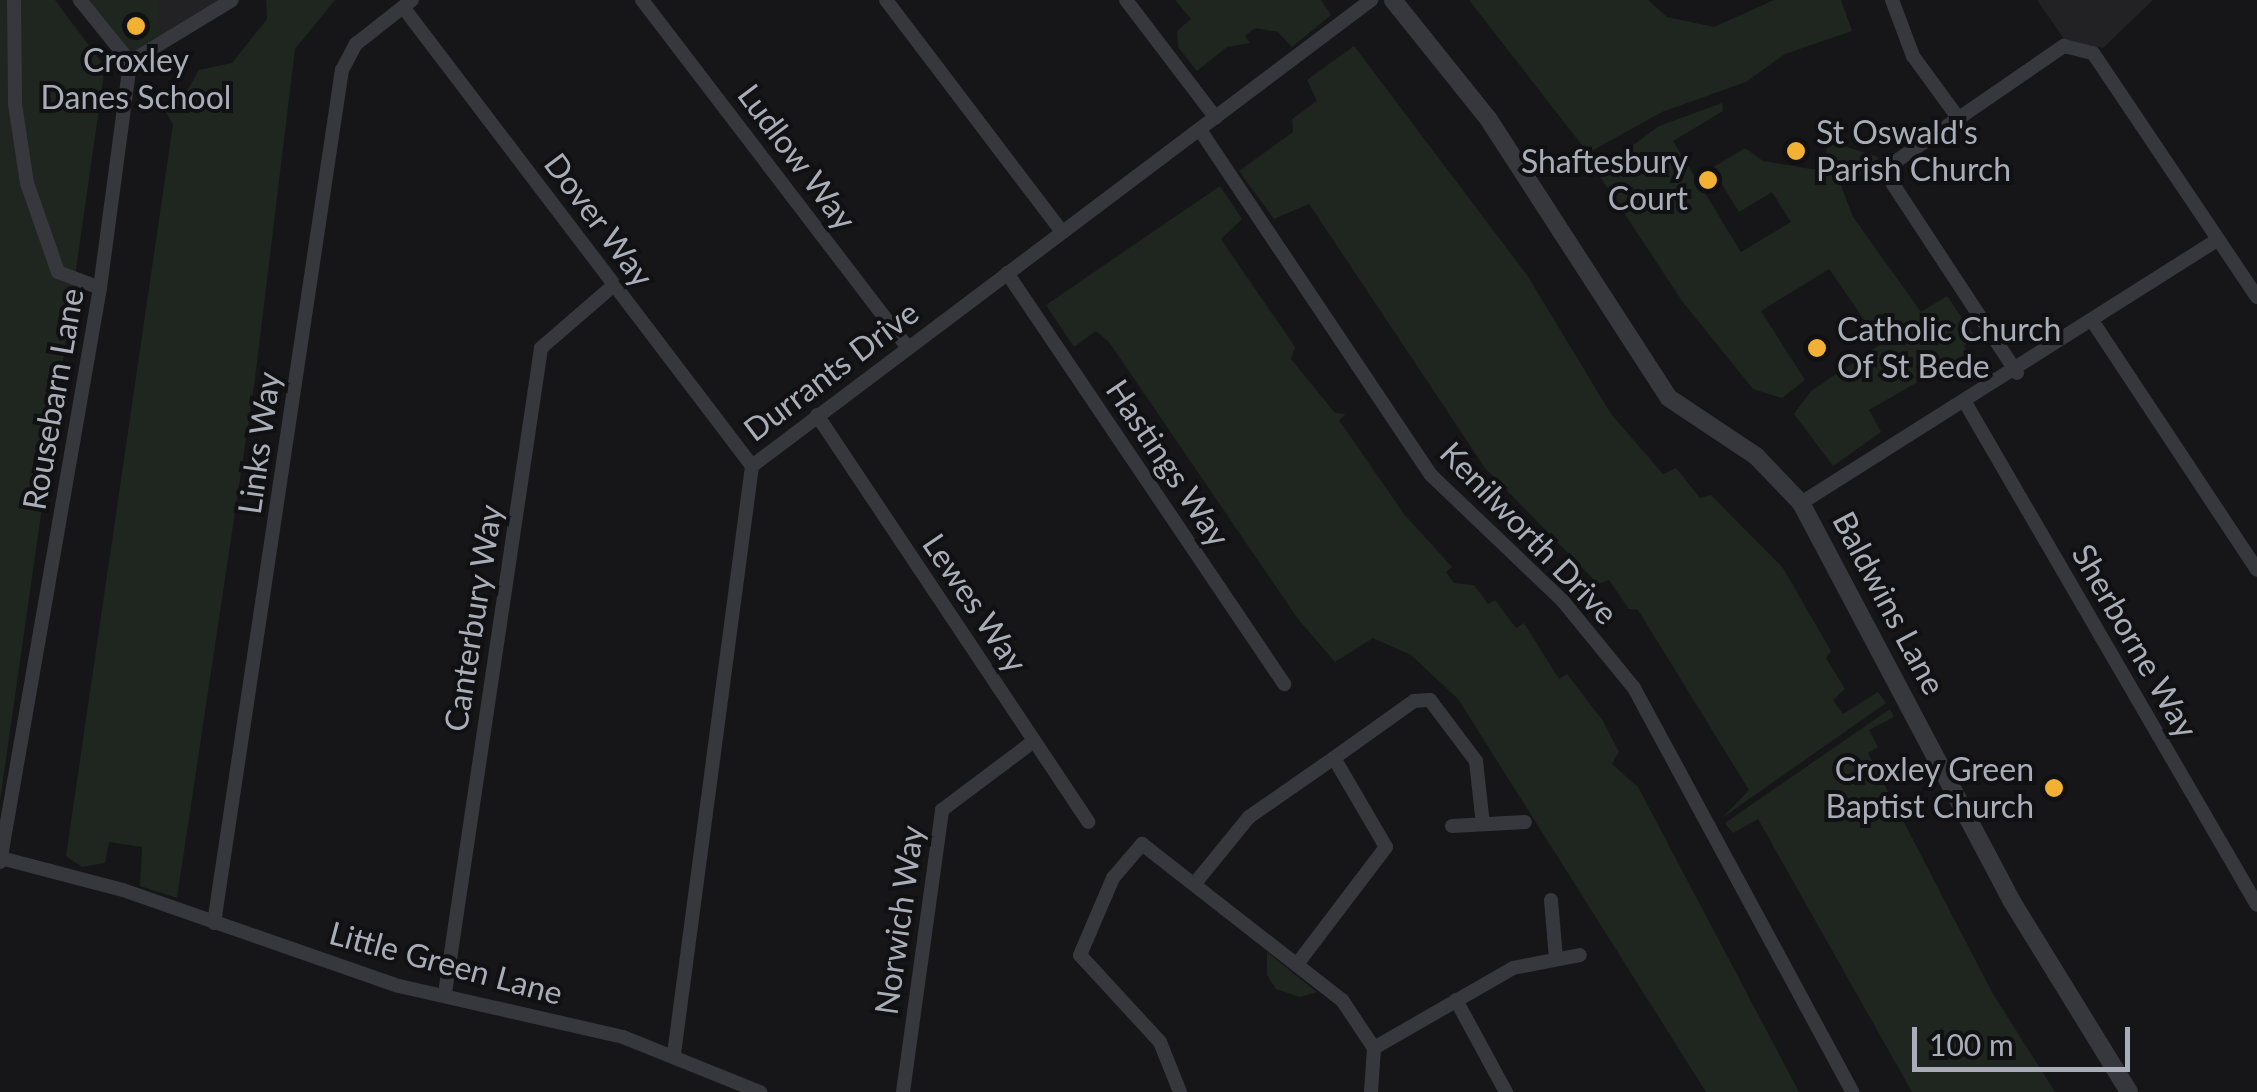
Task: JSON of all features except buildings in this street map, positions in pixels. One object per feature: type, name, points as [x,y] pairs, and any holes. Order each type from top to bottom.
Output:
[{"type":"street","points":[[14,0],[15,104],[28,183],[58,272],[100,288]]},
{"type":"street","points":[[80,0],[130,62],[232,0]]},
{"type":"street","name":"Ludlow Way","points":[[642,0],[908,348]]},
{"type":"street","points":[[886,0],[1062,232]]},
{"type":"street","points":[[1126,0],[1216,118]]},
{"type":"street","name":"Durrants Drive","points":[[674,1054],[752,466],[1371,0]]},
{"type":"street","name":"Baldwins Lane","points":[[1393,0],[1489,120],[1669,398],[1756,456],[1801,503],[2012,900],[2129,1092]]},
{"type":"street","points":[[1892,0],[1913,56],[1956,114]]},
{"type":"street","name":"Dover Way","points":[[407,4],[752,466]]},
{"type":"street","name":"Links Way","points":[[214,923],[342,70],[356,44],[407,4]]},
{"type":"street","points":[[2016,374],[1893,184],[1898,153],[2064,46],[2094,54],[2257,297]]},
{"type":"street","name":"Rousebarn Lane","points":[[0,860],[100,288],[130,62]]},
{"type":"street","name":"Kenilworth Drive","points":[[1200,130],[1431,475],[1562,600],[1634,688],[1852,1092]]},
{"type":"street","points":[[1801,503],[2016,374],[2217,240]]},
{"type":"street","name":"Hastings Way","points":[[1007,273],[1284,684]]},
{"type":"street","name":"Canterbury Way","points":[[444,993],[541,348],[614,285]]},
{"type":"street","points":[[2093,322],[2257,570]]},
{"type":"street","name":"Sherborne Way","points":[[1966,404],[2256,900]]},
{"type":"street","name":"Lewes Way","points":[[818,415],[1088,822]]},
{"type":"street","points":[[1196,882],[1249,817],[1414,701],[1430,700],[1476,761],[1483,824]]},
{"type":"street","name":"Norwich Way","points":[[904,1092],[942,810],[1034,741]]},
{"type":"street","points":[[1298,963],[1386,846],[1334,758]]},
{"type":"street","points":[[1452,826],[1525,822]]},
{"type":"street","points":[[1180,1092],[1160,1042],[1080,954],[1101,900],[1142,844],[1298,963],[1359,1017],[1374,1048],[1371,1092]]},
{"type":"street","name":"Little Green Lane","points":[[0,860],[214,923],[399,986],[444,993],[674,1054],[760,1092]]},
{"type":"street","points":[[1551,900],[1556,958]]},
{"type":"street","points":[[1374,1048],[1513,968],[1580,955]]},
{"type":"street","points":[[1456,1000],[1506,1092]]},
{"type":"shaded area","points":[[0,0],[55,0],[105,67],[0,801]]},
{"type":"shaded area","name":"Croxley Danes School","points":[[71,0],[219,0],[133,54],[102,36]]},
{"type":"shaded area","name":"Croxley Danes School","points":[[71,0],[158,0],[161,34],[133,54],[110,48]]},
{"type":"shaded area","points":[[266,0],[335,0],[295,49],[255,379],[177,898],[140,886],[142,847],[109,842],[105,863],[82,867],[66,856],[173,124],[166,112],[171,95],[186,93],[199,70],[232,63],[267,19]]},
{"type":"shaded area","points":[[1175,0],[1321,0],[1331,15],[1292,47],[1278,32],[1255,28],[1245,36],[1250,43],[1227,47],[1197,71],[1178,47],[1177,31],[1191,19]]},
{"type":"shaded area","points":[[1469,0],[1648,0],[1667,17],[1714,27],[1774,0],[1841,0],[1852,31],[1785,54],[1746,82],[1662,112],[1588,153]]},
{"type":"shaded area","points":[[2037,0],[2153,0],[2103,48],[2065,40]]},
{"type":"shaded area","points":[[1354,46],[1527,275],[1611,414],[1663,474],[1676,468],[1700,498],[1711,495],[1783,568],[1831,651],[1826,658],[1845,689],[1833,700],[1843,714],[1878,692],[1886,703],[1722,818],[1749,790],[1638,610],[1629,609],[1609,580],[1598,584],[1485,468],[1309,204],[1274,219],[1239,171],[1293,132],[1292,119],[1317,101],[1307,80]]},
{"type":"shaded area","points":[[1722,103],[1723,111],[1673,141],[1741,252],[1791,222],[1772,192],[1739,212],[1712,168],[1745,148],[1763,161],[1823,171],[1828,141],[1878,157],[1875,175],[1838,178],[1853,217],[1921,312],[1947,296],[1976,338],[1964,346],[1968,353],[1869,410],[1881,432],[1833,466],[1794,414],[1811,391],[1881,344],[1829,269],[1761,311],[1805,380],[1782,398],[1753,389],[1682,301],[1597,172],[1659,126]]},
{"type":"shaded area","points":[[1220,186],[1242,219],[1221,239],[1295,347],[1291,359],[1335,413],[1346,414],[1339,420],[1404,514],[1452,567],[1446,572],[1454,583],[1474,585],[1488,604],[1495,600],[1516,628],[1524,623],[1559,679],[1567,674],[1603,721],[1619,752],[1612,764],[1638,787],[1799,1092],[1706,1092],[1458,699],[1411,655],[1373,638],[1335,662],[1298,619],[1109,342],[1096,331],[1074,347],[1046,305]]},
{"type":"shaded area","points":[[1890,709],[1894,717],[1869,730],[1878,747],[1868,753],[1993,994],[2055,1092],[1912,1092],[1758,819],[1733,833],[1725,823]]},
{"type":"shaded area","points":[[1267,952],[1317,992],[1300,997],[1276,989],[1267,975]]},
{"type":"place","name":"Croxley Danes School","points":[[136,26]]},
{"type":"place","name":"St Oswald's Parish Church","points":[[1796,151]]},
{"type":"place","name":"Shaftesbury Court","points":[[1708,180]]},
{"type":"place","name":"Catholic Church Of St Bede","points":[[1817,348]]},
{"type":"place","name":"Croxley Green Baptist Church","points":[[2054,788]]}]
